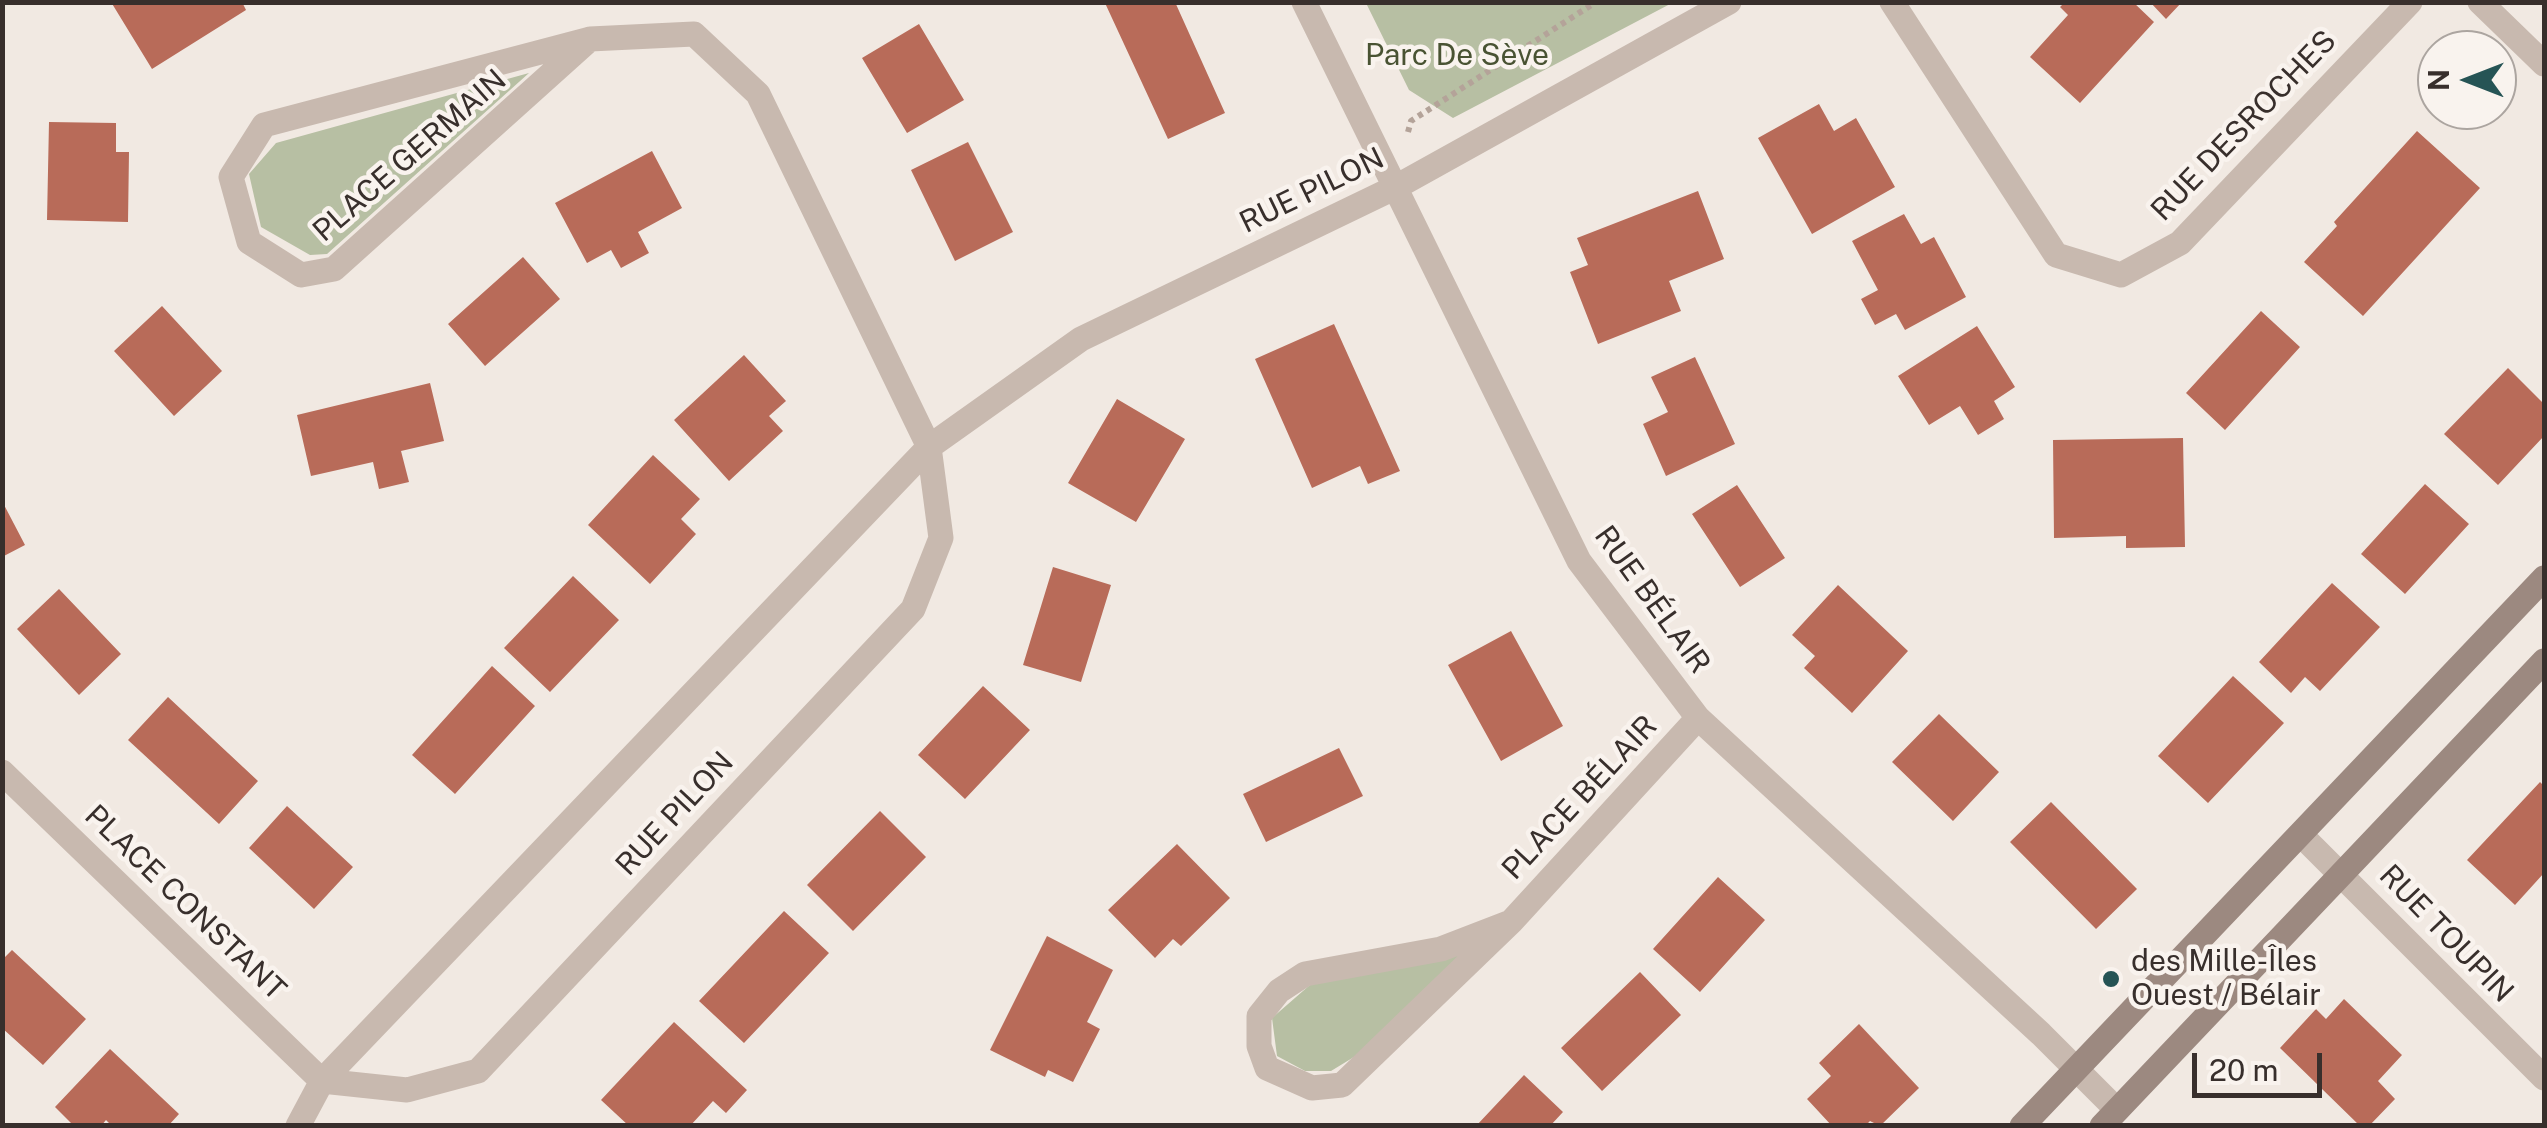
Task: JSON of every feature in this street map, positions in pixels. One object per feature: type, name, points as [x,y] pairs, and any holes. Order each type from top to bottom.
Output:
[{"type":"street","name":"RUE BÉLAIR","points":[[1304,2],[1579,562],[1698,718],[2076,1069],[2109,1118]]},
{"type":"street","name":"RUE PILON","points":[[298,1126],[322,1082],[929,447],[1081,339],[1396,187],[1729,2]]},
{"type":"street","name":"RUE DESROCHES","points":[[1892,2],[2056,255],[2121,275],[2180,244],[2410,2]]},
{"type":"street","points":[[2480,2],[2544,64]]},
{"type":"street","name":"PLACE GERMAIN","points":[[590,40],[334,269],[301,275],[249,242],[231,177],[264,126],[590,40],[694,34],[758,94],[929,447]]},
{"type":"street","name":"RUE PILON","points":[[322,1082],[406,1090],[478,1071],[914,609],[941,538],[929,447]]},
{"type":"street","points":[[2022,1126],[2544,578]]},
{"type":"street","points":[[2109,1118],[2544,661]]},
{"type":"street","name":"PLACE BÉLAIR","points":[[1510,922],[1441,949],[1305,974],[1279,991],[1259,1016],[1259,1046],[1267,1068],[1312,1088],[1342,1084],[1378,1055],[1510,922],[1698,718]]},
{"type":"street","name":"PLACE CONSTANT","points":[[2,772],[322,1082]]},
{"type":"street","name":"RUE TOUPIN","points":[[2301,835],[2544,1078]]},
{"type":"path","points":[[1396,187],[1411,121],[1596,2]]},
{"type":"green space","name":"Parc De Sève","points":[[1366,3],[1672,3],[1453,118],[1409,90]]},
{"type":"green space","points":[[529,73],[327,254],[310,255],[261,227],[249,174],[276,143]]},
{"type":"green space","points":[[1474,946],[1354,1057],[1331,1071],[1305,1071],[1277,1056],[1272,1018],[1311,984]]},
{"type":"building","points":[[111,2],[242,2],[246,10],[152,69]]},
{"type":"building","points":[[1175,2],[1225,113],[1168,139],[1105,3]]},
{"type":"building","points":[[2065,2],[2133,2],[2154,22],[2080,103],[2030,57],[2068,15],[2060,7]]},
{"type":"building","points":[[2150,2],[2182,2],[2166,19]]},
{"type":"building","points":[[919,24],[964,100],[907,133],[862,58]]},
{"type":"building","points":[[1819,104],[1834,131],[1856,118],[1895,187],[1812,234],[1758,138]]},
{"type":"building","points":[[49,122],[116,123],[116,152],[129,152],[128,222],[47,220]]},
{"type":"building","points":[[2417,131],[2480,188],[2363,316],[2304,262],[2337,226],[2334,222]]},
{"type":"building","points":[[968,142],[1013,232],[955,261],[911,170]]},
{"type":"building","points":[[652,151],[682,208],[638,232],[649,253],[621,268],[611,250],[587,263],[555,203]]},
{"type":"building","points":[[1698,191],[1724,259],[1669,281],[1681,311],[1598,344],[1570,272],[1588,265],[1577,238]]},
{"type":"building","points":[[1904,214],[1921,244],[1934,237],[1966,297],[1905,330],[1896,314],[1875,325],[1861,299],[1878,290],[1852,241]]},
{"type":"building","points":[[523,257],[560,299],[485,366],[448,324]]},
{"type":"building","points":[[162,306],[222,371],[174,416],[114,351]]},
{"type":"building","points":[[2261,311],[2300,347],[2225,430],[2186,393]]},
{"type":"building","points":[[1334,324],[1400,471],[1368,484],[1360,466],[1312,488],[1255,359]]},
{"type":"building","points":[[1977,326],[2015,387],[1994,401],[2004,419],[1978,435],[1960,406],[1929,425],[1898,376]]},
{"type":"building","points":[[744,355],[786,401],[769,416],[783,431],[729,481],[674,420]]},
{"type":"building","points":[[1695,357],[1735,444],[1666,476],[1643,424],[1668,412],[1651,377]]},
{"type":"building","points":[[2508,368],[2544,404],[2544,436],[2498,485],[2444,434]]},
{"type":"building","points":[[430,383],[444,441],[401,451],[409,482],[379,489],[373,462],[311,476],[297,415]]},
{"type":"building","points":[[1117,399],[1185,439],[1136,522],[1068,483]]},
{"type":"building","points":[[2183,438],[2185,547],[2126,548],[2126,536],[2054,538],[2053,440]]},
{"type":"building","points":[[653,455],[700,499],[681,519],[696,534],[650,584],[588,525]]},
{"type":"building","points":[[2425,484],[2469,524],[2405,594],[2361,554]]},
{"type":"building","points":[[1737,485],[1785,558],[1740,587],[1692,514]]},
{"type":"building","points":[[2,501],[25,545],[2,557]]},
{"type":"building","points":[[1053,567],[1111,585],[1081,682],[1023,665]]},
{"type":"building","points":[[573,576],[619,620],[550,692],[504,648]]},
{"type":"building","points":[[2332,583],[2380,627],[2320,691],[2305,677],[2291,693],[2259,662]]},
{"type":"building","points":[[1838,585],[1908,651],[1852,713],[1804,668],[1815,656],[1792,635]]},
{"type":"building","points":[[59,589],[121,654],[79,695],[17,629]]},
{"type":"building","points":[[1511,631],[1563,726],[1501,761],[1448,665]]},
{"type":"building","points":[[492,666],[535,706],[455,794],[412,755]]},
{"type":"building","points":[[2233,676],[2284,723],[2208,803],[2158,756]]},
{"type":"building","points":[[983,686],[1030,730],[965,799],[918,755]]},
{"type":"building","points":[[168,697],[258,781],[219,824],[128,740]]},
{"type":"building","points":[[1939,714],[1999,772],[1953,821],[1892,762]]},
{"type":"building","points":[[1339,748],[1363,796],[1266,842],[1243,794]]},
{"type":"building","points":[[2540,782],[2544,786],[2544,873],[2515,905],[2467,860]]},
{"type":"building","points":[[2051,802],[2137,889],[2096,929],[2010,842]]},
{"type":"building","points":[[287,806],[353,867],[314,909],[249,848]]},
{"type":"building","points":[[880,811],[926,857],[853,931],[807,885]]},
{"type":"building","points":[[1177,844],[1230,898],[1181,946],[1173,939],[1155,958],[1108,910]]},
{"type":"building","points":[[1718,877],[1765,920],[1700,992],[1653,949]]},
{"type":"building","points":[[784,911],[829,953],[744,1043],[699,1001]]},
{"type":"building","points":[[1047,936],[1113,970],[1087,1022],[1100,1029],[1073,1082],[1048,1070],[1045,1077],[990,1050]]},
{"type":"building","points":[[12,950],[86,1019],[43,1065],[2,1028],[2,960]]},
{"type":"building","points":[[1640,972],[1681,1015],[1602,1091],[1561,1048]]},
{"type":"building","points":[[2344,999],[2402,1055],[2378,1081],[2395,1099],[2369,1126],[2360,1126],[2280,1048],[2316,1009],[2326,1019]]},
{"type":"building","points":[[674,1022],[747,1090],[726,1113],[713,1101],[690,1126],[629,1126],[601,1100]]},
{"type":"building","points":[[1859,1024],[1919,1088],[1880,1126],[1870,1121],[1865,1126],[1832,1126],[1807,1099],[1831,1076],[1819,1063]]},
{"type":"building","points":[[110,1049],[179,1114],[168,1126],[112,1126],[106,1120],[101,1126],[74,1126],[55,1107]]},
{"type":"building","points":[[1524,1075],[1563,1112],[1550,1126],[1476,1126]]},
{"type":"place","name":"des Mille-Îles Ouest / Bélair","points":[[2111,979]]}]
